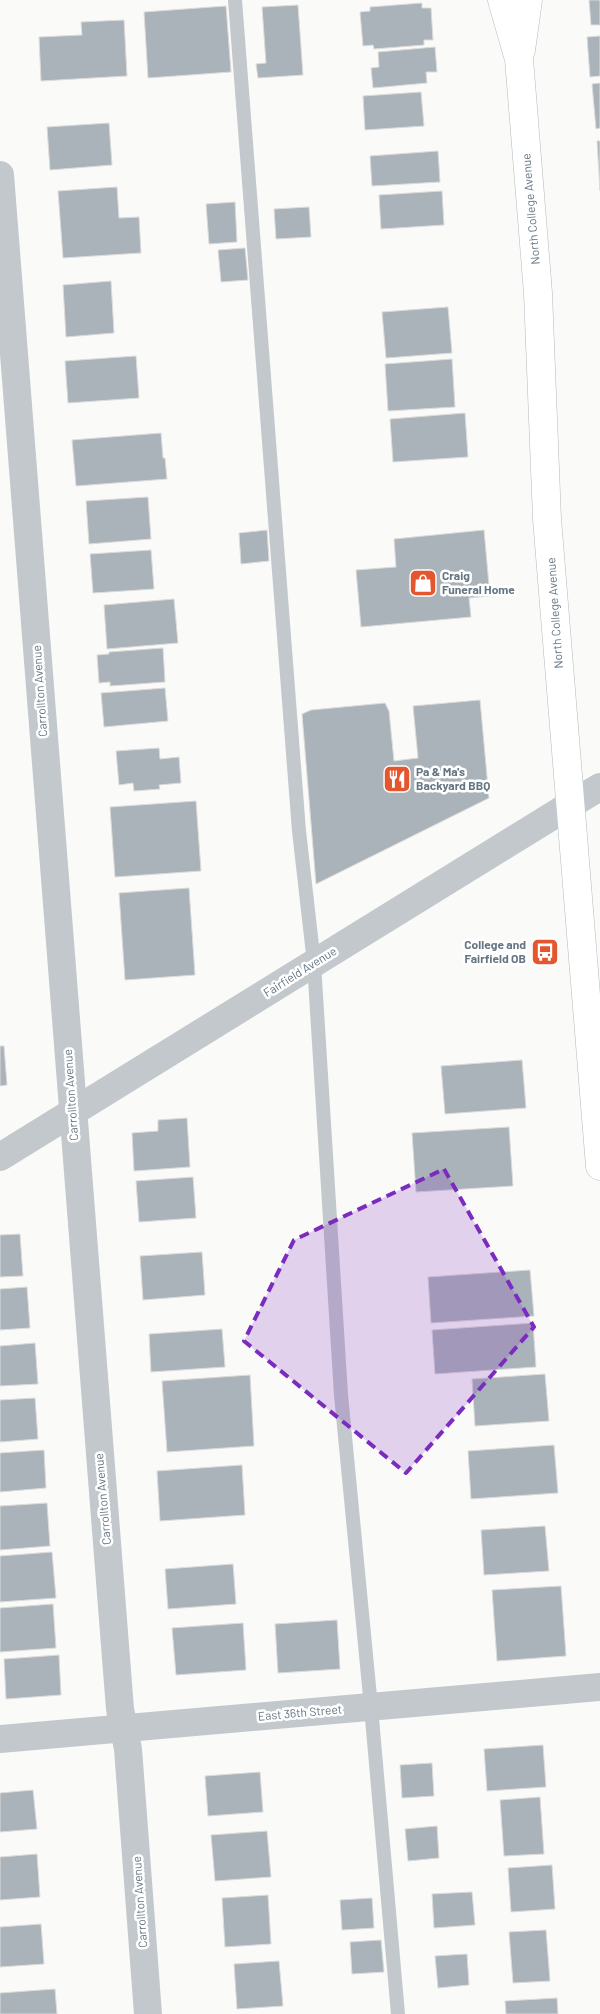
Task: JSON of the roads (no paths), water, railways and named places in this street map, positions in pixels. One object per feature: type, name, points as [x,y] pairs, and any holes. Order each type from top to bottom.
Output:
[{"type":"main road","name":"North College Avenue","points":[[502,0],[519,59],[538,293],[548,519],[600,1166]]},
{"type":"main road","name":"North College Avenue","points":[[519,59],[528,0]]},
{"type":"street","name":"Carrollton Avenue","points":[[0,175],[120,1709],[128,1749],[148,2014]]},
{"type":"street","name":"Fairfield Avenue","points":[[0,1157],[600,787]]},
{"type":"street","name":"East 36th Street","points":[[0,1739],[600,1687]]},
{"type":"lane","points":[[235,0],[298,811],[314,963],[341,1395],[398,2014]]},
{"type":"place","name":"Craig Funeral Home","points":[[423,583]]},
{"type":"place","name":"Pa & Ma's Backyard BBQ","points":[[397,779]]},
{"type":"place","name":"College and Fairfield OB","points":[[545,952]]}]
